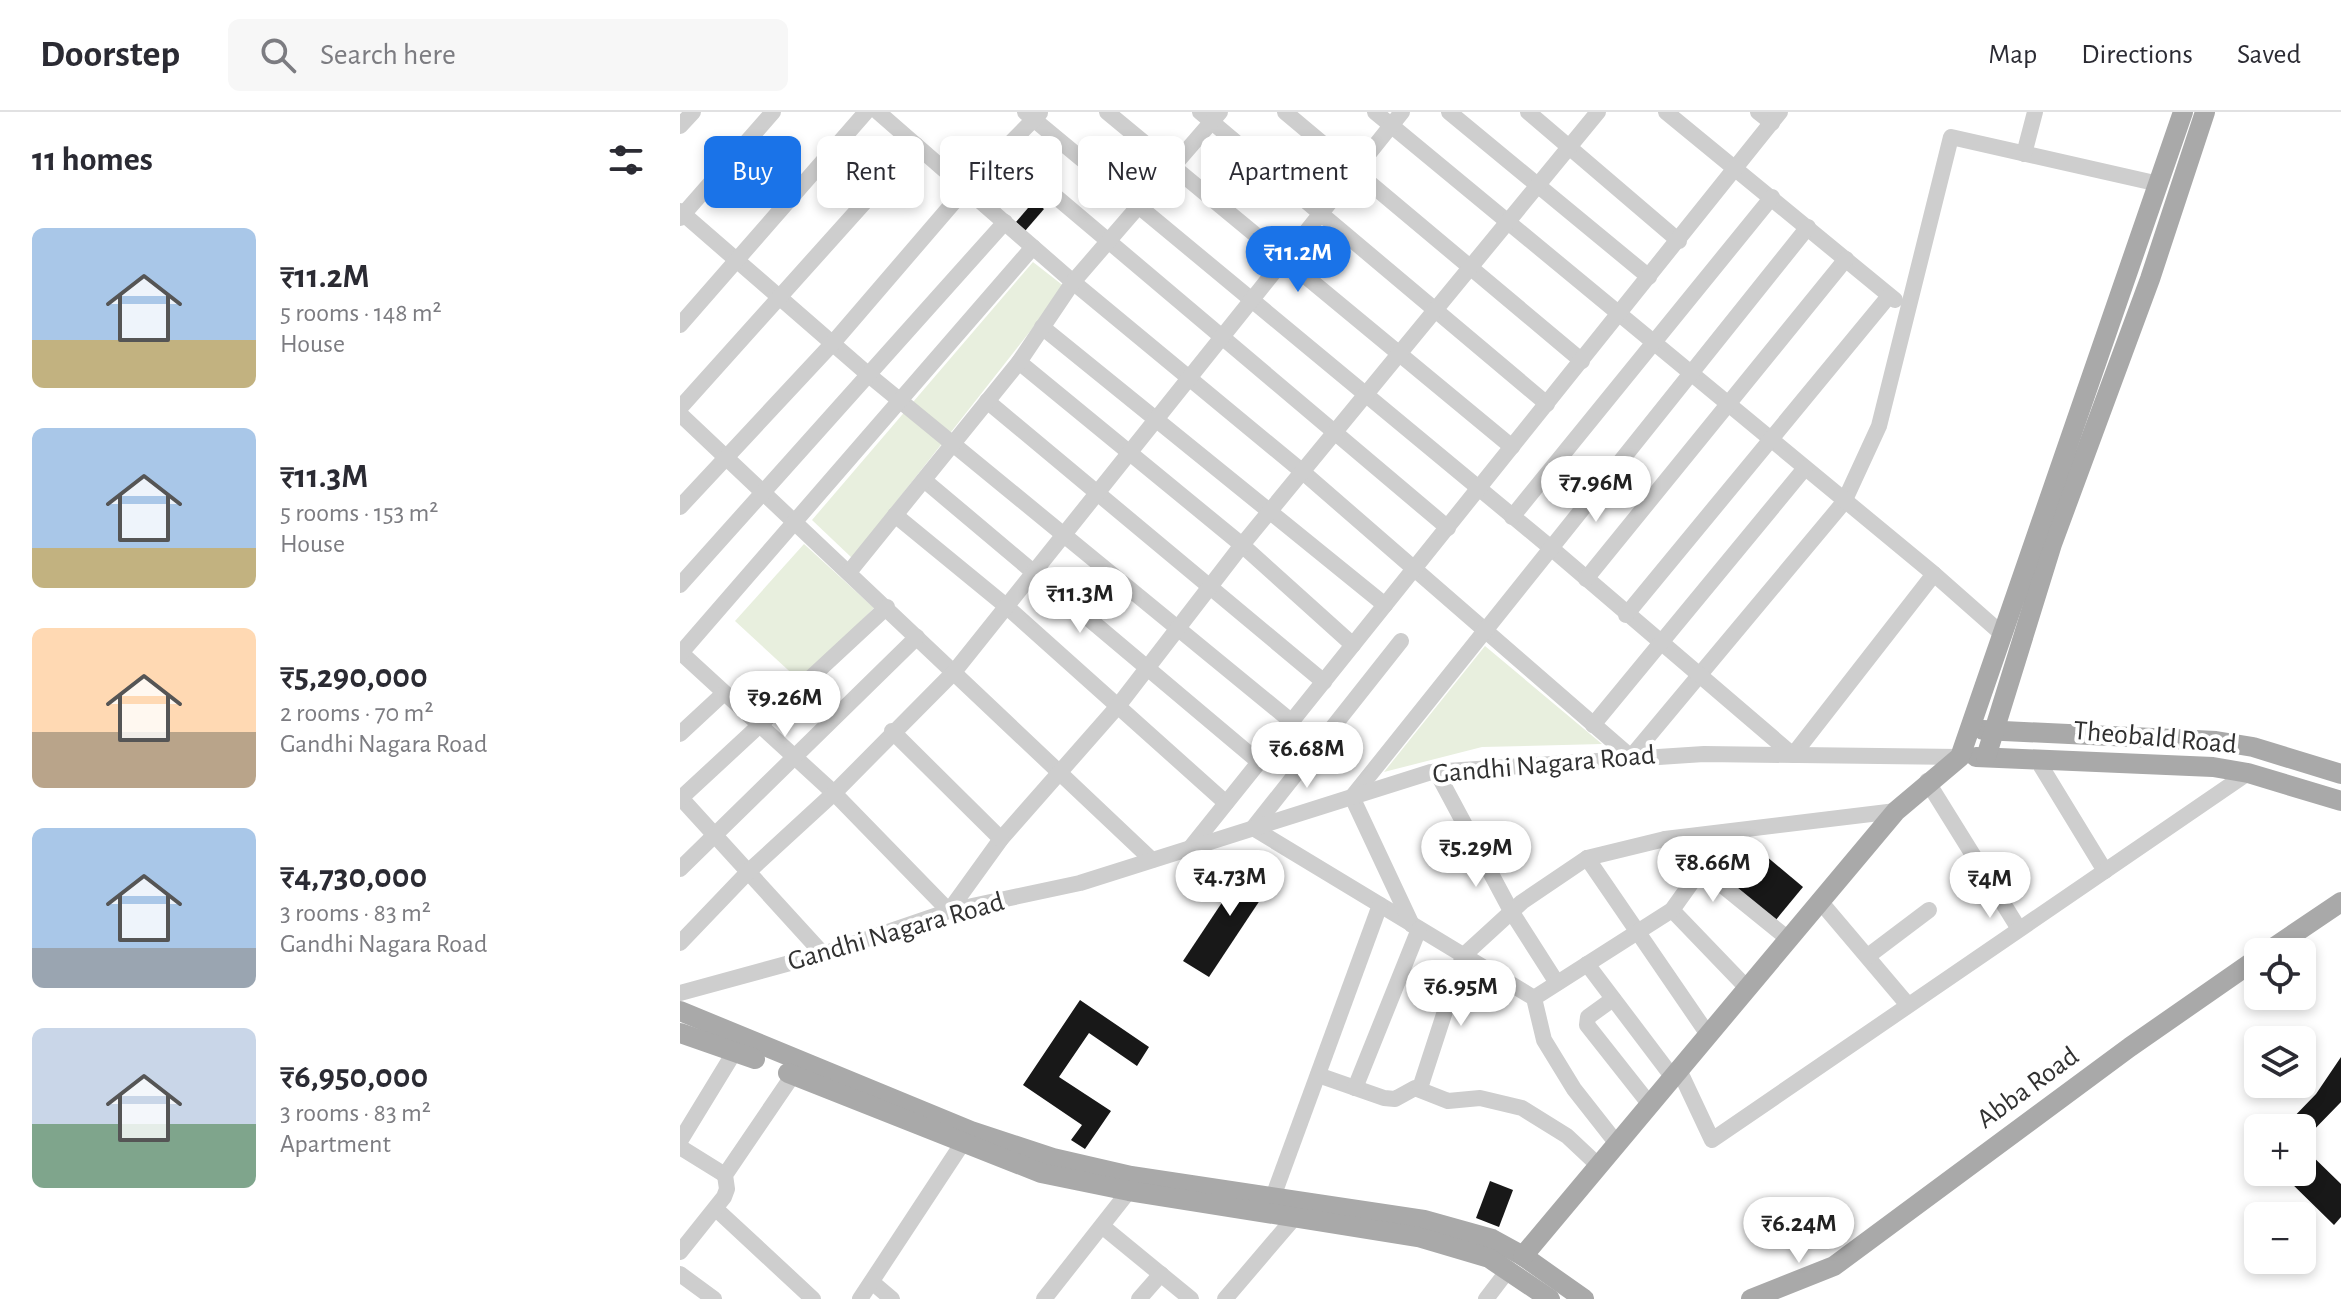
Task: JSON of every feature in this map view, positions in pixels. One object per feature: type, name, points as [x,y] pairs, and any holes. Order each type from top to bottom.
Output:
[{"type":"main road","points":[[1516,1262],[1677,1076],[1787,938],[1896,811],[1927,781],[1960,757],[1967,728],[2183,112]]},
{"type":"main road","points":[[1986,757],[2052,544],[2150,279],[2205,112]]},
{"type":"main road","name":"Theobald Road","points":[[1967,728],[1995,732],[2062,732],[2216,741],[2253,747],[2341,774]]},
{"type":"main road","name":"Theobald Road","points":[[1960,757],[2213,767],[2248,773],[2341,801]]},
{"type":"main road","points":[[2288,938],[2341,902]]},
{"type":"main road","name":"Abba Road","points":[[1792,1299],[2130,1047],[2244,968]]},
{"type":"main road","points":[[680,1011],[971,1131],[1053,1158],[1271,1203],[1295,1217],[1418,1237],[1489,1258],[1516,1262],[1584,1299]]},
{"type":"main road","points":[[680,1033],[735,1051],[1041,1173],[1129,1191],[1424,1220],[1492,1239],[1550,1299]]},
{"type":"main road","name":"Abba Road","points":[[1751,1299],[1834,1266]]},
{"type":"street","points":[[680,126],[693,112]]},
{"type":"street","points":[[773,112],[681,215],[870,376],[1065,533],[1176,630],[1292,722]]},
{"type":"street","points":[[680,325],[866,112]]},
{"type":"street","points":[[1107,112],[1136,136]]},
{"type":"street","points":[[1285,112],[1313,136]]},
{"type":"street","points":[[1375,112],[1396,118],[1506,222],[1934,574],[2002,634]]},
{"type":"street","points":[[1449,112],[1649,277]]},
{"type":"street","points":[[1528,112],[1679,241]]},
{"type":"street","points":[[1666,112],[1909,311]]},
{"type":"street","points":[[1190,848],[1776,117],[1758,112]]},
{"type":"street","points":[[2024,154],[2035,112]]},
{"type":"street","points":[[1033,247],[680,653],[834,793],[949,911],[1001,839],[1118,706],[1242,545],[1304,473],[1595,113]]},
{"type":"street","points":[[886,115],[907,136]]},
{"type":"street","points":[[1016,136],[1033,115],[1078,154]]},
{"type":"street","points":[[1185,151],[1211,116],[1547,404]]},
{"type":"street","points":[[1376,143],[1396,118]]},
{"type":"street","points":[[989,208],[1073,282],[1304,473],[1631,757],[1844,502],[1879,426],[1951,137],[2159,184]]},
{"type":"street","points":[[924,152],[940,166]]},
{"type":"street","points":[[1185,177],[1512,447]]},
{"type":"street","points":[[1376,189],[1582,361]]},
{"type":"street","points":[[1512,517],[1772,197]]},
{"type":"street","points":[[1062,202],[1334,435],[1448,528]]},
{"type":"street","points":[[859,208],[680,411],[1152,860]]},
{"type":"street","points":[[680,507],[832,344],[949,208]]},
{"type":"street","points":[[850,571],[1019,362],[1073,282],[1137,208]]},
{"type":"street","points":[[1141,208],[1551,548],[1660,645],[1793,755],[1934,574]]},
{"type":"street","points":[[680,943],[748,872],[834,793],[892,731],[954,672],[1325,208]]},
{"type":"street","points":[[680,585],[1005,222]]},
{"type":"street","points":[[1355,1088],[1416,927],[1352,797],[1808,227]]},
{"type":"street","points":[[1586,579],[1846,259]]},
{"type":"street","points":[[1626,615],[1889,296]]},
{"type":"street","points":[[1042,327],[1157,417],[1385,605]]},
{"type":"street","points":[[1019,362],[1242,545],[1353,645]]},
{"type":"street","points":[[987,401],[1324,682]]},
{"type":"street","points":[[1593,725],[1805,468]]},
{"type":"street","points":[[924,480],[1035,570],[1259,762]]},
{"type":"street","points":[[895,515],[1006,606],[1226,803]]},
{"type":"street","points":[[823,954],[680,798],[887,607]]},
{"type":"street","points":[[680,869],[917,637]]},
{"type":"street","points":[[1401,641],[1253,828],[1534,998],[1544,1040],[1574,1089],[1618,1145]]},
{"type":"street","points":[[680,734],[723,694]]},
{"type":"street","points":[[892,731],[1001,839]]},
{"type":"street","name":"Gandhi Nagara Road","points":[[680,993],[823,954],[949,911],[1080,883],[1436,771],[1631,757],[1960,757]]},
{"type":"street","points":[[2036,758],[2105,871]]},
{"type":"street","points":[[1436,771],[1511,911],[1557,983]]},
{"type":"street","points":[[1587,964],[1677,1076],[1712,1140],[2248,773]]},
{"type":"street","points":[[1927,781],[2019,929]]},
{"type":"street","points":[[1420,1088],[1463,956],[1511,911],[1587,858],[1665,839],[1896,811]]},
{"type":"street","points":[[1665,839],[1787,938]]},
{"type":"street","points":[[1587,858],[1709,1036]]},
{"type":"street","points":[[1534,998],[1672,910],[1702,868]]},
{"type":"street","points":[[1819,900],[1908,1005]]},
{"type":"street","points":[[1271,1203],[1380,905]]},
{"type":"street","points":[[1672,910],[1747,988]]},
{"type":"street","points":[[1868,956],[1929,910]]},
{"type":"street","points":[[1613,999],[1588,1017],[1587,1025],[1651,1106]]},
{"type":"street","points":[[680,1141],[735,1051]]},
{"type":"street","points":[[680,1252],[716,1209],[727,1189],[725,1175],[793,1075]]},
{"type":"street","points":[[1318,1075],[1395,1099],[1411,1089],[1420,1088],[1448,1101],[1480,1098],[1522,1108],[1567,1136],[1599,1166]]},
{"type":"street","points":[[860,1299],[962,1144]]},
{"type":"street","points":[[680,1147],[725,1175]]},
{"type":"street","points":[[1044,1299],[1129,1191]]},
{"type":"street","points":[[716,1209],[813,1299]]},
{"type":"street","points":[[1225,1299],[1295,1217]]},
{"type":"street","points":[[1102,1226],[1191,1299]]},
{"type":"street","points":[[1486,1299],[1516,1262]]},
{"type":"street","points":[[680,1274],[714,1299]]},
{"type":"street","points":[[1139,1299],[1161,1274]]},
{"type":"street","points":[[872,1282],[892,1299]]},
{"type":"green space","points":[[1033,262],[1065,287],[852,558],[812,520]]},
{"type":"green space","points":[[804,544],[874,608],[800,681],[735,621]]},
{"type":"green space","points":[[1485,646],[1602,744],[1482,747],[1384,772]]},
{"type":"building","points":[[1028,208],[1044,209],[1025,231],[1016,222]]},
{"type":"building","points":[[1742,836],[1803,887],[1775,921],[1714,870]]},
{"type":"building","points":[[1251,859],[1278,873],[1209,977],[1183,961]]},
{"type":"building","points":[[1080,1000],[1149,1047],[1137,1066],[1089,1033],[1059,1077],[1111,1111],[1085,1149],[1071,1140],[1082,1125],[1023,1085]]},
{"type":"building","points":[[2341,1057],[2341,1102],[2316,1128],[2316,1114],[2297,1114],[2312,1098],[2316,1098]]},
{"type":"building","points":[[2316,1160],[2341,1184],[2341,1217],[2334,1225],[2316,1207],[2316,1202],[2311,1202],[2294,1186],[2316,1186]]},
{"type":"building","points":[[1490,1181],[1513,1190],[1499,1227],[1476,1218]]}]
